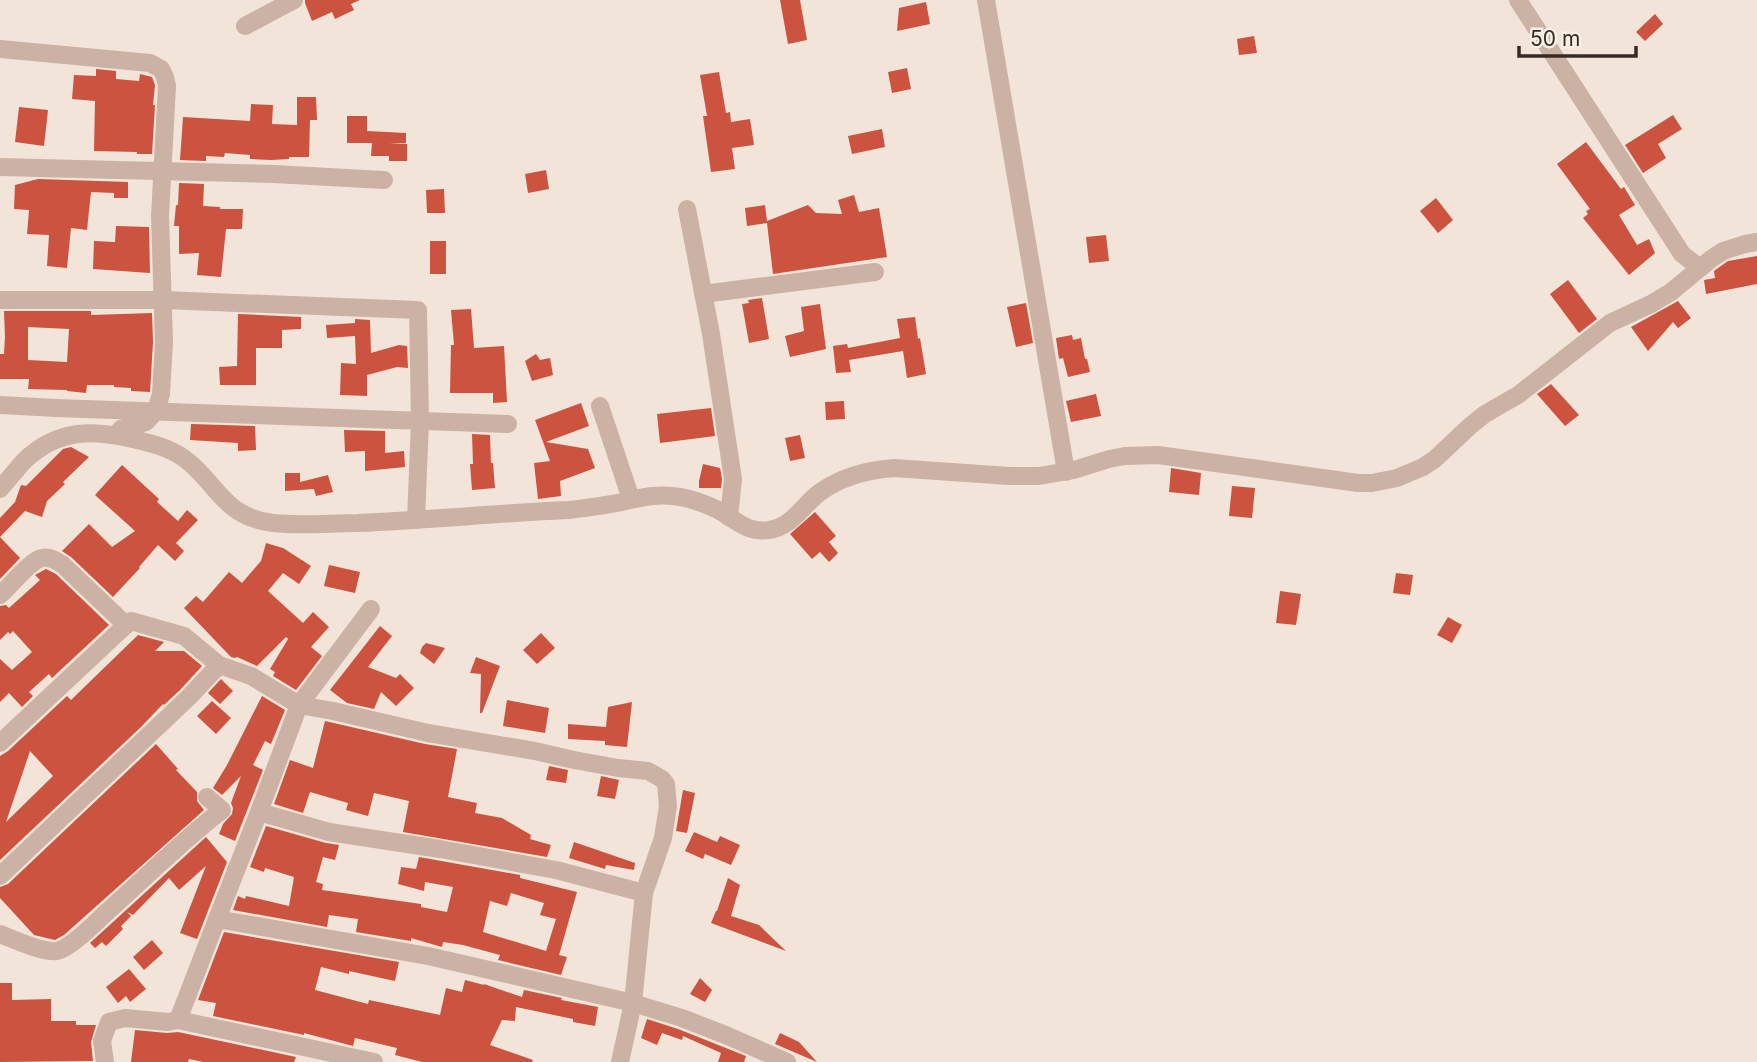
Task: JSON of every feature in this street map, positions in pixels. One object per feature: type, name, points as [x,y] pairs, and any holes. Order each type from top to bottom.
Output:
[{"type":"street","points":[[245,26],[294,0]]},
{"type":"street","points":[[986,0],[1066,472]]},
{"type":"street","points":[[1518,0],[1682,254],[1700,268]]},
{"type":"street","points":[[0,49],[150,63],[165,76],[167,86],[160,216],[164,342],[161,394],[156,411],[145,422],[121,429],[116,434]]},
{"type":"street","points":[[0,167],[274,174],[383,180]]},
{"type":"street","points":[[687,209],[711,334],[733,479],[729,517]]},
{"type":"street","points":[[0,489],[26,459],[51,442],[77,433],[103,432],[166,447],[201,473],[230,505],[263,521],[275,523],[416,520],[569,509],[665,495],[715,508],[742,526],[767,531],[786,525],[809,502],[831,486],[861,472],[894,468],[1024,477],[1066,472],[1109,459],[1150,455],[1358,483],[1372,482],[1397,478],[1435,459],[1478,420],[1518,395],[1610,323],[1671,292],[1723,251],[1757,242]]},
{"type":"street","points":[[703,293],[875,272]]},
{"type":"street","points":[[0,300],[163,300],[418,310],[420,421],[416,520]]},
{"type":"street","points":[[0,405],[508,424]]},
{"type":"street","points":[[600,406],[631,499]]},
{"type":"street","points":[[0,595],[32,564],[41,558],[47,558],[62,565],[126,625]]},
{"type":"street","points":[[177,1020],[299,705],[371,608]]},
{"type":"street","points":[[0,743],[131,621],[184,636],[219,665],[251,676],[299,705],[428,733],[648,771],[666,784],[668,806],[663,838],[644,893],[634,1003],[620,1062]]},
{"type":"street","points":[[0,876],[189,697],[219,665]]},
{"type":"street","points":[[0,934],[48,950],[65,948],[222,810],[207,797]]},
{"type":"street","points":[[259,812],[329,832],[543,868],[644,893]]},
{"type":"street","points":[[217,919],[428,956],[634,1003],[682,1018],[787,1062]]},
{"type":"street","points":[[105,1062],[102,1041],[109,1022],[125,1018],[168,1022],[177,1020],[374,1062]]},
{"type":"building","points":[[305,0],[360,0],[351,4],[354,10],[335,19],[332,12],[312,21]]},
{"type":"building","points":[[780,0],[800,0],[807,40],[788,44]]},
{"type":"building","points":[[926,2],[930,24],[897,31],[899,8]]},
{"type":"building","points":[[1655,14],[1663,24],[1645,41],[1636,32]]},
{"type":"building","points":[[1254,36],[1257,53],[1239,55],[1237,39]]},
{"type":"building","points":[[907,68],[911,89],[892,93],[888,72]]},
{"type":"building","points":[[96,69],[116,71],[116,79],[139,81],[140,74],[152,77],[155,85],[155,105],[152,154],[94,151],[95,101],[72,99],[74,75],[96,76]]},
{"type":"building","points":[[719,72],[726,113],[730,112],[731,122],[750,119],[754,145],[732,148],[735,169],[711,172],[703,116],[707,116],[700,75]]},
{"type":"building","points":[[297,97],[316,97],[317,120],[310,120],[309,157],[250,159],[250,155],[225,153],[224,157],[206,156],[206,161],[180,160],[183,117],[250,121],[251,104],[273,105],[272,124],[297,125]]},
{"type":"building","points":[[19,107],[48,110],[44,146],[15,142]]},
{"type":"building","points":[[1673,115],[1682,129],[1658,144],[1666,158],[1643,173],[1625,145]]},
{"type":"building","points":[[347,116],[367,116],[367,131],[406,133],[406,143],[389,144],[407,144],[407,161],[389,161],[389,156],[371,156],[372,143],[347,143]]},
{"type":"building","points":[[882,129],[885,147],[852,154],[848,136]]},
{"type":"building","points":[[1586,142],[1621,189],[1624,187],[1635,205],[1619,215],[1637,245],[1649,239],[1655,253],[1629,275],[1583,218],[1590,209],[1557,164]]},
{"type":"building","points":[[546,170],[549,189],[528,193],[525,174]]},
{"type":"building","points":[[38,179],[128,182],[128,198],[114,198],[114,193],[91,192],[87,230],[71,228],[67,268],[47,266],[49,235],[27,234],[29,210],[14,209],[15,185]]},
{"type":"building","points":[[179,183],[204,184],[203,206],[243,209],[242,229],[226,229],[221,277],[197,275],[199,253],[179,254],[179,226],[174,226]]},
{"type":"building","points":[[444,189],[445,213],[427,213],[426,190]]},
{"type":"building","points":[[854,195],[859,212],[879,208],[887,257],[773,274],[767,223],[747,226],[745,208],[765,205],[767,221],[808,205],[816,213],[842,214],[838,200]]},
{"type":"building","points":[[1436,198],[1453,220],[1438,233],[1420,211]]},
{"type":"building","points":[[116,226],[149,227],[150,273],[93,269],[94,241],[115,242]]},
{"type":"building","points":[[1106,235],[1109,261],[1089,263],[1086,237]]},
{"type":"building","points":[[430,241],[446,241],[446,274],[430,274]]},
{"type":"building","points":[[1757,256],[1757,284],[1706,294],[1704,280],[1715,278],[1714,271],[1718,268],[1728,261]]},
{"type":"building","points":[[1568,280],[1597,319],[1579,333],[1550,294]]},
{"type":"building","points":[[762,298],[769,339],[749,343],[742,304],[749,303],[748,300]]},
{"type":"building","points":[[1678,301],[1691,318],[1678,328],[1673,322],[1648,351],[1631,327]]},
{"type":"building","points":[[1026,303],[1033,343],[1016,347],[1007,307]]},
{"type":"building","points":[[820,304],[826,349],[790,357],[785,336],[804,331],[801,307]]},
{"type":"building","points":[[471,309],[474,348],[504,346],[507,402],[493,403],[493,393],[450,393],[451,345],[454,345],[451,310]]},
{"type":"building","points":[[4,311],[91,311],[91,315],[152,313],[150,392],[131,391],[131,388],[114,385],[87,385],[86,393],[28,389],[29,379],[0,379],[0,354],[4,354]],"holes":[[[28,327],[69,329],[67,362],[28,360]]]},
{"type":"building","points":[[238,314],[301,317],[301,329],[282,330],[282,348],[256,348],[256,385],[220,385],[219,367],[237,366]]},
{"type":"building","points":[[915,317],[926,374],[907,378],[903,351],[849,360],[851,372],[836,373],[833,346],[847,344],[848,348],[900,338],[897,319]]},
{"type":"building","points":[[355,319],[370,320],[371,353],[399,345],[407,346],[408,368],[397,367],[367,375],[367,396],[340,395],[341,363],[356,364],[355,336],[327,338],[326,325],[355,323]]},
{"type":"building","points":[[1072,335],[1073,340],[1081,338],[1090,372],[1068,377],[1063,358],[1059,359],[1056,338]]},
{"type":"building","points":[[536,354],[540,360],[550,358],[553,375],[532,381],[525,361]]},
{"type":"building","points":[[1551,384],[1579,415],[1565,426],[1537,394]]},
{"type":"building","points":[[1096,394],[1101,416],[1071,422],[1066,401]]},
{"type":"building","points":[[844,401],[845,419],[826,420],[825,402]]},
{"type":"building","points":[[581,403],[589,426],[546,442],[588,449],[595,468],[560,481],[561,496],[538,499],[534,463],[550,461],[535,420]]},
{"type":"building","points":[[711,408],[715,436],[660,443],[657,414]]},
{"type":"building","points":[[191,424],[255,426],[256,450],[238,451],[238,443],[190,440]]},
{"type":"building","points":[[344,430],[385,431],[385,453],[404,451],[405,467],[365,471],[365,451],[345,452]]},
{"type":"building","points":[[472,434],[490,435],[495,488],[472,490]]},
{"type":"building","points":[[800,435],[805,458],[790,461],[785,438]]},
{"type":"building","points":[[71,447],[89,457],[47,501],[42,517],[25,511],[0,537],[0,518],[15,502],[21,485],[26,486],[63,449]]},
{"type":"building","points":[[703,464],[720,468],[721,488],[699,488]]},
{"type":"building","points":[[122,465],[159,499],[157,502],[178,521],[187,510],[198,520],[176,543],[184,551],[175,561],[158,545],[113,597],[62,551],[89,524],[112,547],[135,531],[95,495]]},
{"type":"building","points":[[1171,468],[1201,473],[1199,495],[1169,492]]},
{"type":"building","points":[[285,473],[300,473],[300,482],[328,475],[333,492],[316,496],[314,489],[285,491]]},
{"type":"building","points":[[1232,486],[1255,488],[1252,518],[1229,516]]},
{"type":"building","points":[[815,512],[836,536],[829,542],[838,553],[829,562],[820,552],[812,559],[790,534]]},
{"type":"building","points":[[0,537],[20,558],[0,579]]},
{"type":"building","points":[[266,543],[283,548],[311,566],[299,584],[283,573],[268,591],[303,623],[313,612],[329,627],[311,647],[322,656],[296,690],[273,676],[275,672],[270,669],[288,639],[286,637],[257,666],[231,657],[184,608],[196,596],[203,602],[229,572],[242,583],[261,561]]},
{"type":"building","points":[[329,565],[360,572],[355,593],[324,586]]},
{"type":"building","points":[[46,569],[56,574],[109,625],[52,678],[49,674],[29,692],[33,696],[22,707],[9,693],[0,702],[0,659],[12,670],[32,652],[13,631],[0,640],[0,606],[6,605],[9,608],[40,580],[35,575]]},
{"type":"building","points":[[1396,573],[1413,575],[1410,595],[1393,593]]},
{"type":"building","points":[[1280,591],[1301,594],[1296,625],[1276,623]]},
{"type":"building","points":[[1448,617],[1462,625],[1452,643],[1437,635]]},
{"type":"building","points":[[380,626],[392,636],[368,667],[396,678],[400,674],[414,688],[396,706],[381,692],[374,709],[347,703],[330,690]]},
{"type":"building","points":[[541,633],[555,648],[537,664],[523,650]]},
{"type":"building","points":[[138,635],[164,642],[155,651],[184,651],[202,666],[0,860],[0,756],[67,696],[71,700]],"holes":[[[30,751],[53,776],[6,822]]]},
{"type":"building","points":[[426,643],[445,648],[434,664],[420,653]]},
{"type":"building","points":[[476,657],[500,666],[482,713],[481,674],[470,673]]},
{"type":"building","points":[[221,679],[233,691],[220,704],[208,693]]},
{"type":"building","points":[[262,696],[285,710],[271,744],[265,741],[253,765],[263,770],[235,841],[219,834],[232,814],[231,803],[241,776],[222,795],[213,788]]},
{"type":"building","points":[[507,700],[549,708],[545,733],[503,726]]},
{"type":"building","points":[[212,701],[231,718],[216,734],[197,716]]},
{"type":"building","points":[[632,702],[627,747],[605,745],[605,741],[568,739],[568,724],[606,727],[608,707]]},
{"type":"building","points":[[325,721],[457,749],[448,797],[477,803],[475,813],[502,818],[531,835],[530,839],[551,845],[547,857],[403,832],[409,801],[374,793],[368,816],[346,810],[348,803],[310,792],[303,813],[274,804],[290,760],[313,768]]},
{"type":"building","points":[[156,744],[197,792],[197,801],[204,810],[64,935],[55,940],[34,935],[0,898],[0,887],[8,884]]},
{"type":"building","points":[[549,766],[568,770],[566,783],[546,780]]},
{"type":"building","points":[[601,776],[619,780],[615,799],[597,796]]},
{"type":"building","points":[[683,790],[695,793],[687,833],[676,831]]},
{"type":"building","points":[[266,826],[339,845],[335,860],[323,857],[316,882],[323,884],[322,890],[421,904],[421,907],[447,912],[453,887],[425,882],[424,891],[398,884],[401,867],[416,869],[419,857],[520,875],[520,878],[577,892],[559,955],[567,957],[561,975],[498,960],[500,955],[463,945],[443,942],[442,947],[411,938],[411,941],[356,932],[358,919],[329,915],[327,927],[233,910],[238,896],[289,906],[294,877],[265,868],[264,872],[250,867]],"holes":[[[511,893],[544,903],[540,915],[556,919],[546,951],[483,932],[490,901],[507,906]]]},
{"type":"building","points":[[694,832],[717,842],[720,836],[740,845],[731,865],[705,854],[703,859],[685,851]]},
{"type":"building","points":[[206,837],[227,862],[197,939],[180,933],[206,866],[179,890],[169,878],[133,915],[127,912],[131,916],[121,926],[123,929],[106,946],[102,942],[95,948],[90,943]]},
{"type":"building","points":[[574,842],[635,863],[634,870],[606,865],[605,869],[569,858]]},
{"type":"building","points":[[728,878],[740,885],[731,916],[759,925],[786,951],[711,923]]},
{"type":"building","points":[[224,932],[399,962],[395,981],[321,967],[315,990],[368,1004],[369,1000],[440,1015],[446,988],[462,992],[465,980],[522,997],[524,990],[598,1007],[595,1026],[516,1007],[515,1021],[502,1020],[490,1045],[533,1060],[532,1062],[422,1062],[395,1055],[397,1048],[355,1038],[353,1046],[304,1033],[213,1016],[216,1003],[198,1000]]},
{"type":"building","points":[[152,940],[163,953],[144,970],[133,957]]},
{"type":"building","points":[[129,969],[146,989],[130,1002],[126,996],[118,1003],[106,987]]},
{"type":"building","points":[[700,978],[712,990],[705,1002],[690,994]]},
{"type":"building","points":[[0,983],[12,983],[12,1000],[51,999],[51,1021],[76,1021],[76,1025],[96,1025],[91,1042],[93,1061],[0,1062]]},
{"type":"building","points":[[647,1019],[746,1056],[744,1062],[718,1062],[721,1053],[683,1036],[682,1040],[662,1033],[657,1045],[641,1038]]},
{"type":"building","points":[[135,1030],[178,1032],[296,1057],[294,1062],[203,1062],[189,1059],[188,1062],[131,1062]]},
{"type":"building","points":[[780,1033],[799,1042],[817,1062],[775,1044]]}]
